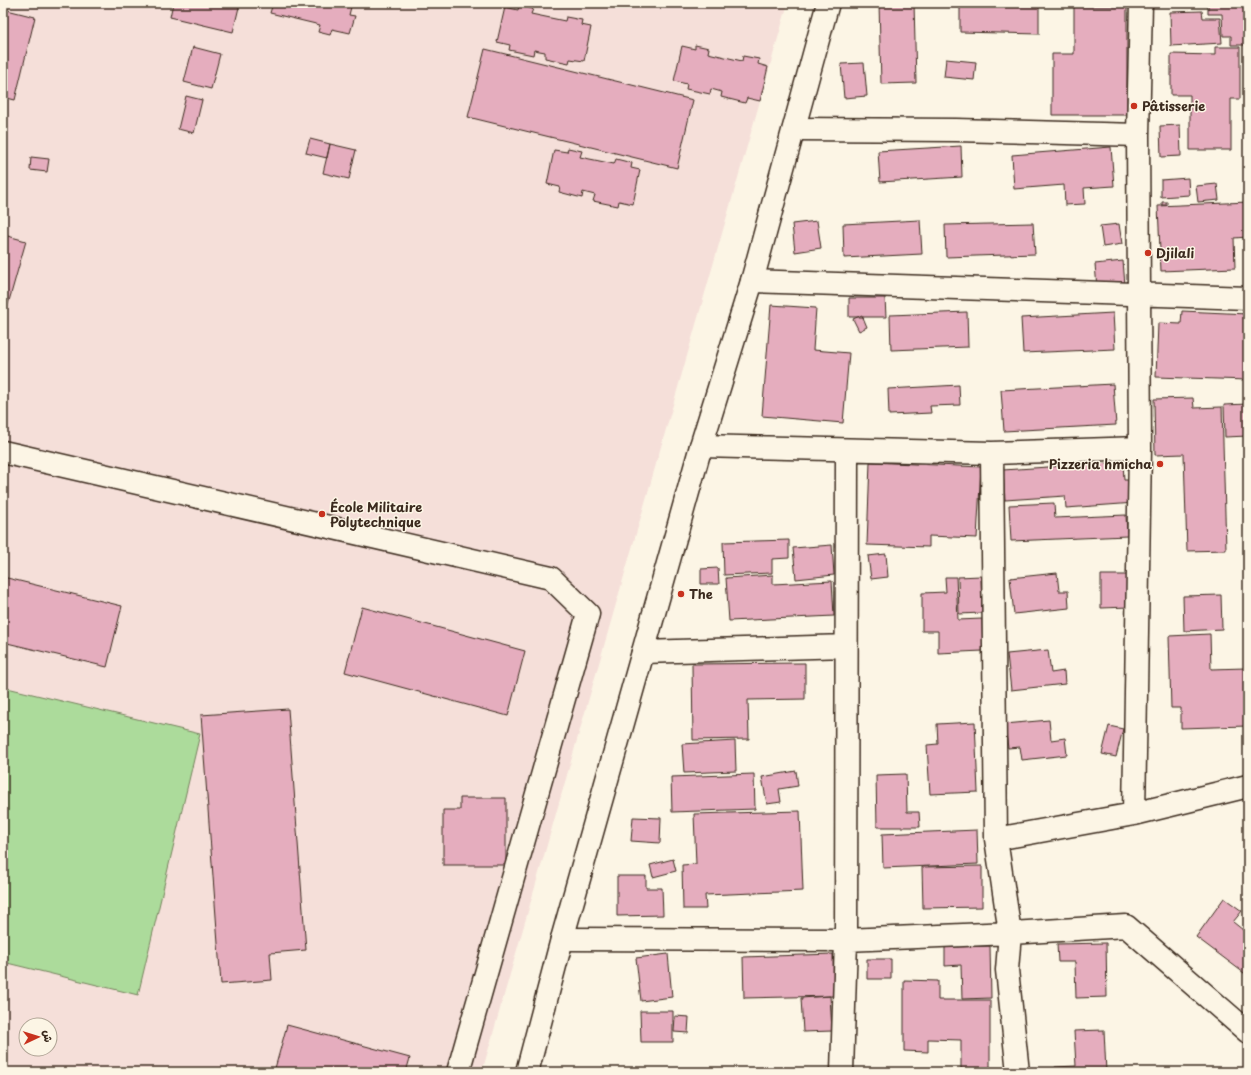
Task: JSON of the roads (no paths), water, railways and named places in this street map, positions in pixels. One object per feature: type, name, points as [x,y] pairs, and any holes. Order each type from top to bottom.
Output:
[{"type":"street","points":[[527,1072],[562,940],[701,446],[752,280],[828,3]]},
{"type":"street","points":[[1134,814],[1140,448],[1138,135],[1141,3]]},
{"type":"street","points":[[794,129],[956,130],[1138,135]]},
{"type":"street","points":[[752,280],[1248,298]]},
{"type":"street","points":[[701,446],[992,454],[1140,448]]},
{"type":"street","points":[[842,1072],[846,940],[847,450]]},
{"type":"street","points":[[3,452],[551,578],[588,614],[458,1072]]},
{"type":"street","points":[[992,454],[996,840],[1010,933],[1007,970],[1018,1072]]},
{"type":"street","points":[[643,652],[846,646]]},
{"type":"street","points":[[996,840],[1134,814],[1248,786]]},
{"type":"street","points":[[562,940],[846,940],[1126,926],[1248,1032]]},
{"type":"place","name":"Pâtisserie","points":[[1134,106]]},
{"type":"place","name":"Djilali","points":[[1148,253]]},
{"type":"place","name":"Pizzeria hmicha","points":[[1160,464]]},
{"type":"place","name":"École Militaire Polytechnique","points":[[322,514]]},
{"type":"place","name":"The","points":[[681,594]]}]
